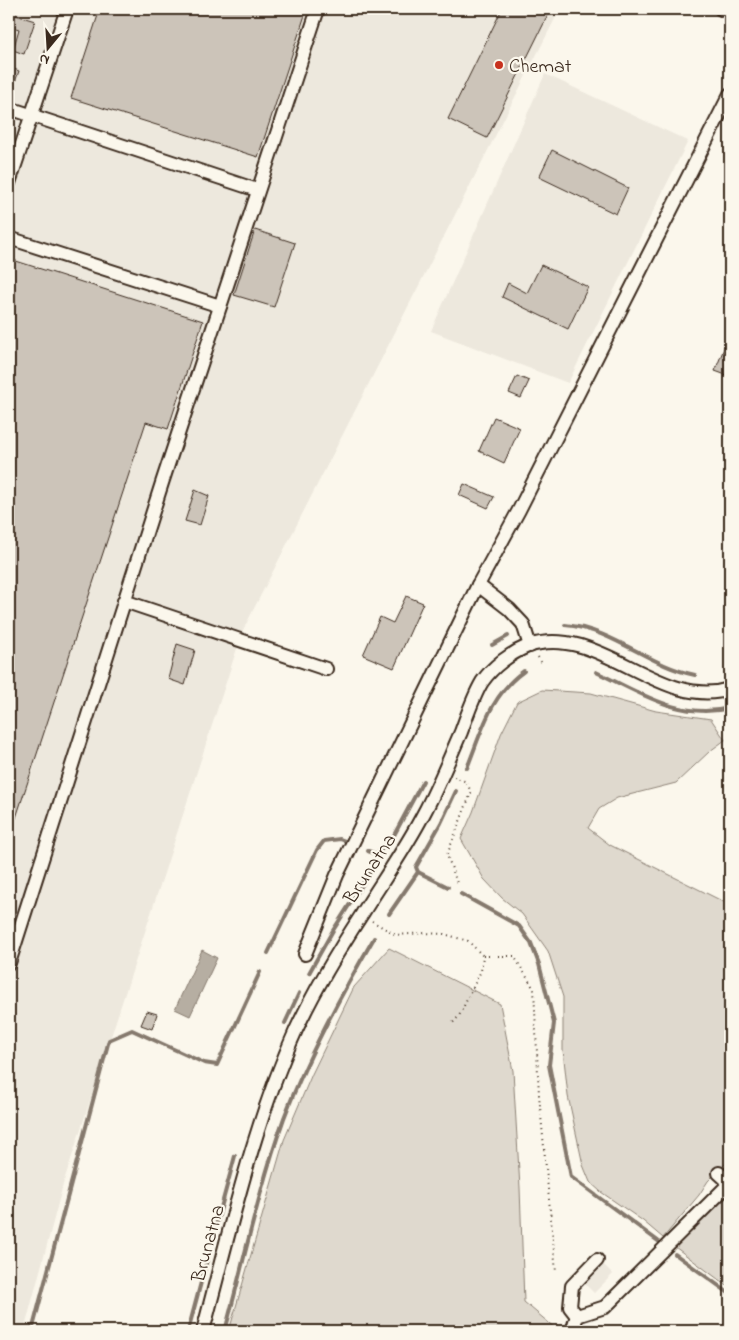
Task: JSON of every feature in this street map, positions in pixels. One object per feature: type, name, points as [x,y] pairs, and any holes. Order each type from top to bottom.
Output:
[{"type":"street","points":[[9,183],[67,9]]},
{"type":"street","points":[[9,963],[124,602],[318,9]]},
{"type":"street","points":[[721,9],[730,12]]},
{"type":"street","points":[[305,954],[337,876],[478,585],[519,510],[730,94]]},
{"type":"street","points":[[9,108],[258,190]]},
{"type":"street","points":[[9,238],[220,306]]},
{"type":"street","points":[[478,585],[509,609],[523,624],[533,650]]},
{"type":"street","points":[[124,602],[326,669]]},
{"type":"street","name":"Brunatna","points":[[203,1331],[251,1154],[282,1064],[316,990],[406,845],[444,772],[483,682],[502,661],[516,652],[533,650],[557,642],[574,644],[593,650],[684,691],[721,692],[730,689]]},
{"type":"street","points":[[577,1316],[605,1308],[730,1184],[719,1173]]},
{"type":"street","points":[[577,1316],[570,1307],[572,1286],[597,1260]]},
{"type":"street","points":[[572,1331],[577,1316]]},
{"type":"path","points":[[533,650],[541,654]]},
{"type":"path","points":[[444,772],[467,782],[471,793],[447,855],[457,883]]},
{"type":"path","points":[[361,915],[396,935],[444,934],[468,941],[483,956],[514,956],[534,989],[539,1095],[556,1272]]},
{"type":"path","points":[[451,1025],[458,1016],[482,971],[483,956]]},
{"type":"shaded area","points":[[9,9],[560,9],[243,630],[64,1181],[24,1331],[9,1331]]},
{"type":"shaded area","points":[[545,74],[688,141],[568,383],[431,331]]},
{"type":"shaded area","points":[[542,690],[591,693],[656,711],[711,719],[725,740],[710,751],[676,783],[617,798],[599,809],[588,828],[610,845],[730,905],[730,1159],[708,1181],[699,1195],[663,1238],[590,1182],[583,1165],[568,1096],[563,1050],[563,997],[548,951],[522,914],[502,898],[484,879],[461,839],[473,812],[501,734],[517,702]]},
{"type":"shaded area","points":[[389,948],[500,1004],[513,1071],[524,1302],[558,1331],[229,1331],[284,1140],[312,1074],[354,987]]},
{"type":"shaded area","points":[[202,950],[217,958],[190,1016],[175,1009]]},
{"type":"shaded area","points":[[730,1192],[730,1288],[675,1247]]},
{"type":"shaded area","points":[[595,1256],[613,1274],[594,1293],[576,1275]]},
{"type":"building","points":[[100,9],[307,9],[258,157],[71,98]]},
{"type":"building","name":"Chemat","points":[[502,9],[551,9],[487,138],[448,119]]},
{"type":"building","points":[[9,13],[35,21],[24,54],[13,50],[19,29],[9,26]]},
{"type":"building","points":[[9,67],[19,71],[10,96],[9,96]]},
{"type":"building","points":[[552,150],[628,188],[616,214],[539,177]]},
{"type":"building","points":[[255,230],[295,243],[274,307],[234,295]]},
{"type":"building","points":[[13,260],[203,321],[168,429],[146,422],[11,833],[9,832],[9,274]]},
{"type":"building","points":[[541,265],[588,287],[568,329],[502,297],[508,283],[527,293]]},
{"type":"building","points":[[730,333],[730,363],[726,375],[715,371]]},
{"type":"building","points":[[517,376],[529,381],[521,398],[509,393]]},
{"type":"building","points":[[494,417],[520,428],[504,463],[479,451]]},
{"type":"building","points":[[464,484],[494,497],[488,508],[459,495]]},
{"type":"building","points":[[195,490],[209,496],[200,525],[185,521]]},
{"type":"building","points":[[406,596],[423,603],[394,668],[363,655],[380,617],[393,623]]},
{"type":"building","points":[[177,644],[195,650],[185,685],[168,679]]},
{"type":"building","points":[[147,1011],[157,1014],[152,1029],[141,1025]]},
{"type":"waterway","points":[[565,625],[599,633],[662,664],[695,675]]},
{"type":"waterway","points":[[492,645],[508,636]]},
{"type":"waterway","points":[[467,768],[495,702],[512,681],[524,671]]},
{"type":"waterway","points":[[596,672],[645,696],[677,707],[711,711],[730,708]]},
{"type":"waterway","points":[[309,973],[332,932],[376,863],[379,852],[393,837],[423,781]]},
{"type":"waterway","points":[[389,914],[418,872],[416,867],[441,823],[456,791]]},
{"type":"waterway","points":[[268,953],[317,850],[324,841],[340,839],[348,842]]},
{"type":"waterway","points":[[368,851],[379,855]]},
{"type":"waterway","points":[[418,872],[448,887]]},
{"type":"waterway","points":[[461,894],[519,926],[531,943],[539,964],[554,1023],[549,1065],[571,1177],[658,1241]]},
{"type":"waterway","points":[[225,1331],[259,1198],[284,1118],[303,1071],[325,1026],[374,938]]},
{"type":"waterway","points":[[32,1331],[109,1040],[132,1030],[204,1063],[217,1065],[260,972]]},
{"type":"waterway","points":[[285,1023],[299,993]]},
{"type":"waterway","points":[[213,1237],[235,1156]]},
{"type":"waterway","points":[[675,1254],[730,1294]]},
{"type":"waterway","points":[[188,1331],[208,1256]]},
{"type":"place","name":"Chemat","points":[[499,65]]}]
